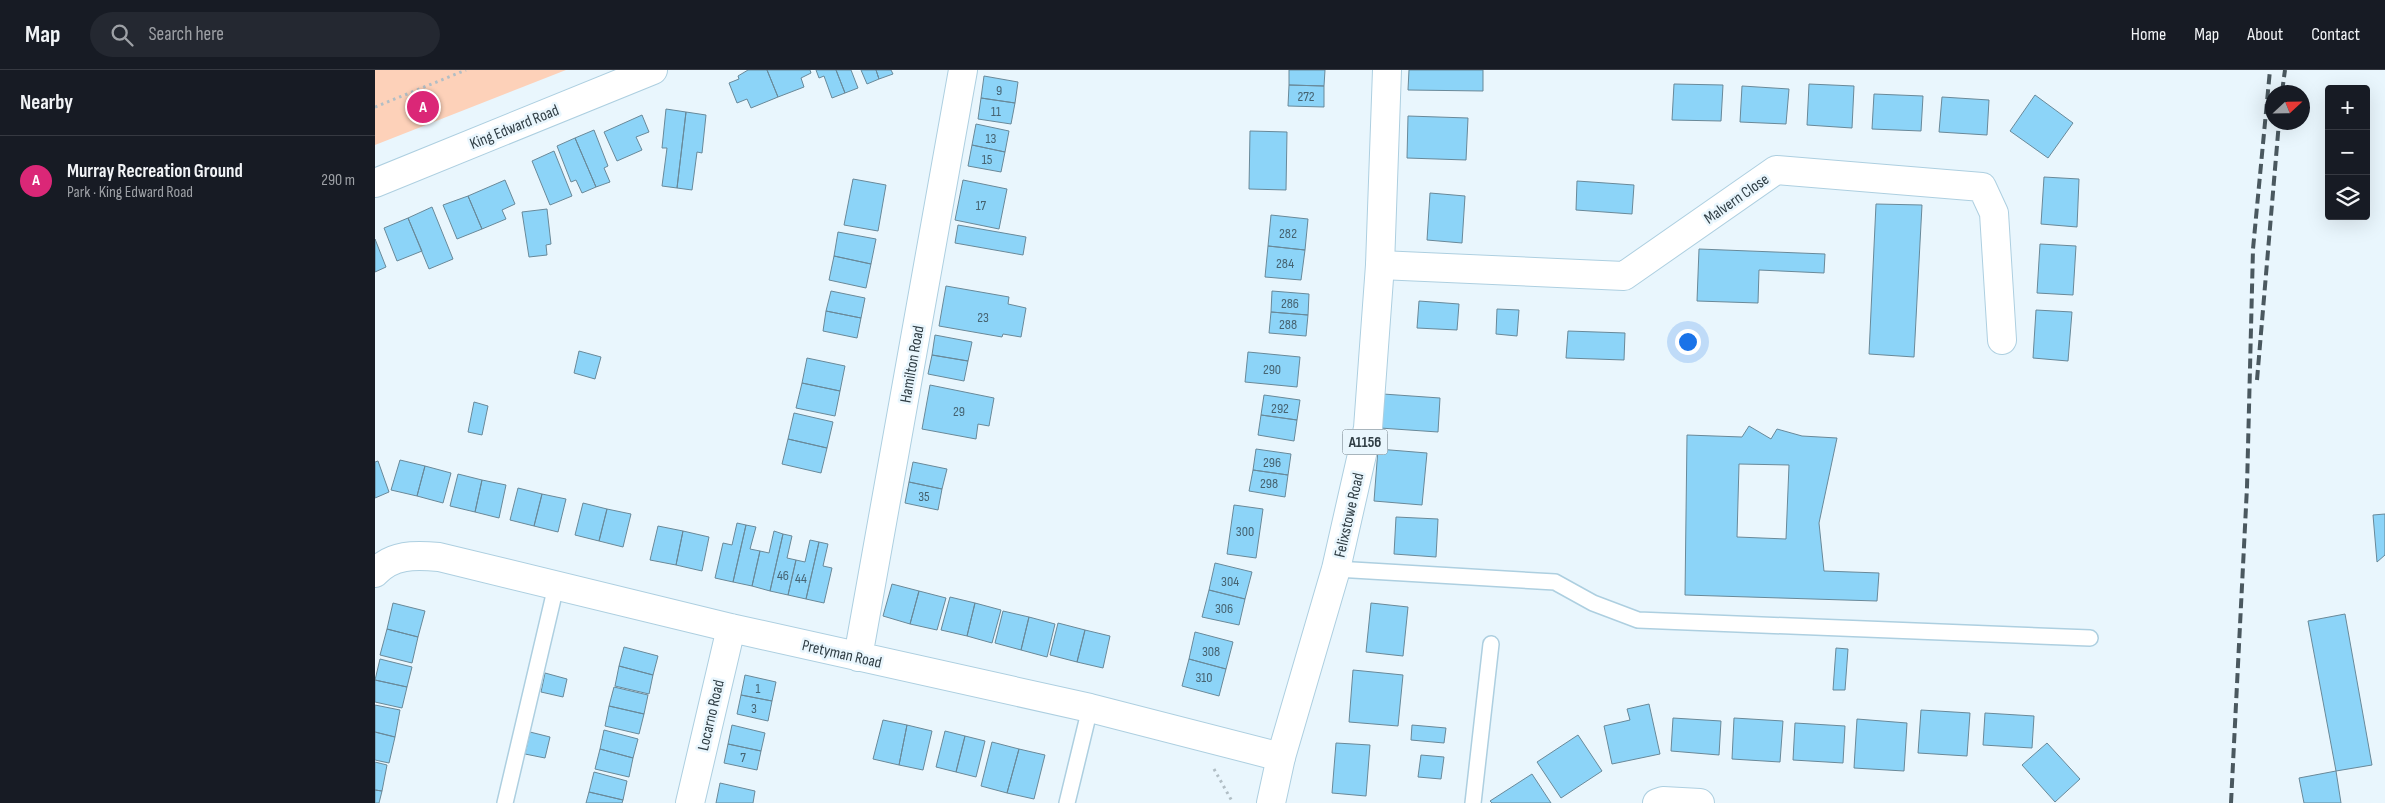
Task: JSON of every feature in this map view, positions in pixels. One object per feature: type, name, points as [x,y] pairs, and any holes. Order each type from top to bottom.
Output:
[{"type":"street","name":"King Edward Road","points":[[375,183],[653,70]]},
{"type":"street","name":"Hamilton Road","points":[[858,657],[963,70]]},
{"type":"street","name":"Felixstowe Road","points":[[1271,803],[1281,757],[1336,569],[1368,428],[1380,265],[1387,70]]},
{"type":"street","name":"Malvern Close","points":[[1380,265],[1624,276],[1776,170],[1982,187],[1994,213],[2002,340]]},
{"type":"street","name":"Pretyman Road","points":[[375,573],[381,567],[403,556],[439,557],[731,628],[1090,708],[1281,757]]},
{"type":"street","name":"Locarno Road","points":[[689,803],[731,628]]},
{"type":"street","points":[[1657,803],[1663,801],[1701,803]]},
{"type":"lane","points":[[1336,569],[1555,582],[1593,603],[1637,620],[2090,638]]},
{"type":"lane","points":[[505,803],[556,586]]},
{"type":"lane","points":[[1473,803],[1491,644]]},
{"type":"lane","points":[[1067,803],[1090,708]]},
{"type":"path","points":[[375,107],[466,70]]},
{"type":"path","points":[[1209,761],[1233,803]]},
{"type":"shaded area","points":[[375,70],[566,70],[375,145]]},
{"type":"building","points":[[748,70],[767,70],[778,97],[751,108],[747,99],[737,103],[729,83],[739,79],[738,76]]},
{"type":"building","points":[[767,70],[810,70],[811,73],[801,78],[804,87],[778,97]]},
{"type":"building","points":[[816,70],[836,70],[845,93],[832,98],[824,76],[819,78]]},
{"type":"building","points":[[836,70],[851,70],[858,88],[845,93]]},
{"type":"building","points":[[861,70],[876,70],[879,79],[867,84]]},
{"type":"building","points":[[876,70],[891,70],[893,74],[879,79]]},
{"type":"building","points":[[1289,70],[1325,70],[1324,86],[1289,85]]},
{"type":"building","points":[[1409,70],[1483,70],[1483,91],[1408,90]]},
{"type":"building","points":[[984,76],[1018,82],[1015,103],[981,98]]},
{"type":"building","points":[[1674,84],[1723,85],[1721,121],[1672,120]]},
{"type":"building","points":[[1809,84],[1854,86],[1852,128],[1807,125]]},
{"type":"building","points":[[1289,85],[1324,86],[1324,107],[1288,106]]},
{"type":"building","points":[[1742,86],[1789,89],[1786,124],[1740,122]]},
{"type":"building","points":[[1874,94],[1923,96],[1921,131],[1872,129]]},
{"type":"building","points":[[2035,95],[2073,123],[2048,158],[2010,131]]},
{"type":"building","points":[[1942,97],[1989,100],[1987,135],[1939,132]]},
{"type":"building","points":[[981,98],[1015,103],[1011,124],[978,119]]},
{"type":"building","points":[[666,109],[686,112],[677,188],[662,186],[667,148],[662,148]]},
{"type":"building","points":[[686,112],[706,115],[702,153],[697,152],[692,190],[677,188]]},
{"type":"building","points":[[642,115],[649,132],[636,137],[642,150],[617,161],[604,132]]},
{"type":"building","points":[[1408,116],[1468,118],[1466,160],[1407,158]]},
{"type":"building","points":[[976,124],[1009,131],[1005,152],[972,145]]},
{"type":"building","points":[[594,130],[608,166],[604,168],[610,182],[596,187],[575,138]]},
{"type":"building","points":[[1250,131],[1287,132],[1286,190],[1249,189]]},
{"type":"building","points":[[575,138],[596,187],[582,193],[576,180],[571,182],[557,146]]},
{"type":"building","points":[[972,145],[1005,152],[1001,172],[968,166]]},
{"type":"building","points":[[554,151],[572,196],[550,205],[532,161]]},
{"type":"building","points":[[2044,177],[2079,179],[2077,227],[2041,224]]},
{"type":"building","points":[[853,179],[886,185],[878,231],[844,225]]},
{"type":"building","points":[[505,180],[515,204],[502,210],[506,219],[482,229],[468,196]]},
{"type":"building","points":[[963,180],[1007,189],[999,229],[955,220]]},
{"type":"building","points":[[1577,181],[1634,185],[1632,214],[1576,210]]},
{"type":"building","points":[[1430,193],[1465,196],[1462,243],[1427,240]]},
{"type":"building","points":[[468,196],[482,229],[457,239],[443,205]]},
{"type":"building","points":[[1876,204],[1922,205],[1914,357],[1869,354]]},
{"type":"building","points":[[432,207],[453,259],[429,269],[408,218]]},
{"type":"building","points":[[547,209],[551,244],[546,245],[547,255],[529,257],[522,212]]},
{"type":"building","points":[[1271,215],[1308,219],[1305,250],[1268,246]]},
{"type":"building","points":[[408,218],[422,251],[397,261],[384,228]]},
{"type":"building","points":[[958,225],[1026,237],[1023,255],[955,243]]},
{"type":"building","points":[[838,232],[876,239],[871,264],[834,256]]},
{"type":"building","points":[[375,239],[386,267],[375,272]]},
{"type":"building","points":[[2040,244],[2076,246],[2073,295],[2037,293]]},
{"type":"building","points":[[1268,246],[1305,250],[1301,280],[1265,277]]},
{"type":"building","points":[[1699,249],[1825,254],[1824,273],[1759,270],[1758,303],[1697,301]]},
{"type":"building","points":[[834,256],[871,264],[866,288],[829,280]]},
{"type":"building","points":[[946,286],[1009,297],[1008,304],[1026,308],[1021,337],[1003,334],[1002,337],[939,326]]},
{"type":"building","points":[[831,291],[865,298],[861,318],[826,311]]},
{"type":"building","points":[[1272,291],[1309,294],[1308,315],[1271,312]]},
{"type":"building","points":[[1419,301],[1459,304],[1457,330],[1417,328]]},
{"type":"building","points":[[1497,309],[1519,310],[1517,336],[1496,334]]},
{"type":"building","points":[[2036,310],[2072,312],[2068,361],[2033,358]]},
{"type":"building","points":[[826,311],[861,318],[857,338],[823,331]]},
{"type":"building","points":[[1271,312],[1308,315],[1306,336],[1269,333]]},
{"type":"building","points":[[1568,331],[1625,333],[1624,360],[1566,358]]},
{"type":"building","points":[[935,335],[972,342],[968,361],[932,355]]},
{"type":"building","points":[[579,351],[601,357],[595,379],[574,373]]},
{"type":"building","points":[[1248,352],[1300,357],[1297,387],[1245,382]]},
{"type":"building","points":[[932,355],[968,361],[964,381],[928,374]]},
{"type":"building","points":[[807,358],[845,366],[840,391],[802,383]]},
{"type":"building","points":[[802,383],[840,391],[835,416],[796,408]]},
{"type":"building","points":[[930,385],[994,398],[989,426],[978,424],[976,439],[922,429]]},
{"type":"building","points":[[1383,394],[1440,398],[1438,432],[1380,428]]},
{"type":"building","points":[[1264,395],[1300,400],[1297,420],[1261,415]]},
{"type":"building","points":[[474,402],[488,406],[482,435],[468,432]]},
{"type":"building","points":[[794,413],[833,422],[827,448],[788,439]]},
{"type":"building","points":[[1261,415],[1297,420],[1294,441],[1258,435]]},
{"type":"building","points":[[1749,426],[1771,439],[1777,429],[1802,436],[1837,438],[1819,523],[1824,571],[1879,573],[1877,601],[1685,595],[1687,435],[1742,437]],"holes":[[[1739,464],[1789,465],[1786,539],[1737,537]]]},
{"type":"building","points":[[788,439],[827,448],[821,473],[782,464]]},
{"type":"building","points":[[1256,449],[1291,454],[1288,475],[1253,470]]},
{"type":"building","points":[[1378,449],[1427,453],[1422,505],[1374,501]]},
{"type":"building","points":[[400,460],[425,466],[417,496],[391,490]]},
{"type":"building","points":[[378,461],[389,492],[375,498],[375,462]]},
{"type":"building","points":[[913,462],[947,469],[942,489],[909,482]]},
{"type":"building","points":[[425,466],[451,473],[443,503],[417,496]]},
{"type":"building","points":[[1253,470],[1288,475],[1285,497],[1249,491]]},
{"type":"building","points":[[458,474],[482,480],[475,512],[450,506]]},
{"type":"building","points":[[482,480],[506,485],[499,518],[475,512]]},
{"type":"building","points":[[909,482],[942,489],[938,510],[905,503]]},
{"type":"building","points":[[518,488],[542,494],[534,526],[510,520]]},
{"type":"building","points":[[542,494],[566,499],[558,532],[534,526]]},
{"type":"building","points":[[583,503],[607,509],[599,541],[575,535]]},
{"type":"building","points":[[1234,505],[1263,509],[1256,558],[1227,554]]},
{"type":"building","points":[[607,509],[631,514],[623,547],[599,541]]},
{"type":"building","points":[[2385,514],[2385,555],[2377,562],[2373,515]]},
{"type":"building","points":[[1396,517],[1438,519],[1436,557],[1394,554]]},
{"type":"building","points":[[737,523],[746,525],[733,582],[715,578],[723,543],[732,545]]},
{"type":"building","points":[[746,525],[756,527],[750,549],[760,551],[752,586],[733,582]]},
{"type":"building","points":[[658,526],[683,531],[676,565],[650,560]]},
{"type":"building","points":[[683,531],[709,537],[702,571],[676,565]]},
{"type":"building","points":[[774,531],[783,534],[770,591],[752,586],[760,551],[769,553]]},
{"type":"building","points":[[783,534],[792,536],[787,558],[796,560],[788,595],[770,591]]},
{"type":"building","points":[[810,540],[819,542],[806,599],[788,595],[796,560],[805,562]]},
{"type":"building","points":[[819,542],[828,544],[823,566],[832,568],[824,603],[806,599]]},
{"type":"building","points":[[1215,563],[1252,572],[1245,599],[1209,590]]},
{"type":"building","points":[[892,584],[919,591],[910,624],[883,616]]},
{"type":"building","points":[[1209,590],[1245,599],[1239,625],[1202,617]]},
{"type":"building","points":[[919,591],[946,598],[937,630],[910,624]]},
{"type":"building","points":[[950,597],[975,603],[967,636],[941,630]]},
{"type":"building","points":[[393,603],[425,611],[418,637],[387,629]]},
{"type":"building","points":[[975,603],[1001,610],[992,643],[967,636]]},
{"type":"building","points":[[1371,603],[1408,607],[1403,656],[1366,652]]},
{"type":"building","points":[[1003,611],[1029,617],[1021,650],[995,643]]},
{"type":"building","points":[[2345,614],[2372,765],[2336,771],[2308,621]]},
{"type":"building","points":[[1029,617],[1055,624],[1047,657],[1021,650]]},
{"type":"building","points":[[1058,623],[1085,630],[1077,662],[1050,655]]},
{"type":"building","points":[[387,629],[418,637],[412,663],[380,655]]},
{"type":"building","points":[[1085,630],[1110,636],[1103,668],[1077,662]]},
{"type":"building","points":[[1195,632],[1233,642],[1226,669],[1189,659]]},
{"type":"building","points":[[624,647],[658,656],[653,675],[619,666]]},
{"type":"building","points":[[1836,648],[1848,649],[1845,690],[1833,690]]},
{"type":"building","points":[[380,659],[412,667],[407,687],[375,680]]},
{"type":"building","points":[[1189,659],[1226,669],[1219,696],[1182,686]]},
{"type":"building","points":[[619,666],[653,675],[649,694],[615,686]]},
{"type":"building","points":[[1353,670],[1403,675],[1398,726],[1349,722]]},
{"type":"building","points":[[545,673],[567,679],[563,697],[541,692]]},
{"type":"building","points":[[745,675],[776,682],[772,701],[741,695]]},
{"type":"building","points":[[375,680],[407,687],[402,708],[375,702]]},
{"type":"building","points":[[614,687],[648,695],[644,714],[609,706]]},
{"type":"building","points":[[741,695],[772,701],[768,721],[737,714]]},
{"type":"building","points":[[1649,704],[1660,754],[1612,764],[1604,726],[1630,720],[1627,709]]},
{"type":"building","points":[[375,705],[400,710],[395,737],[375,732]]},
{"type":"building","points":[[609,706],[644,714],[639,734],[605,726]]},
{"type":"building","points":[[1921,710],[1970,713],[1967,756],[1918,753]]},
{"type":"building","points":[[1985,713],[2034,716],[2032,748],[1983,745]]},
{"type":"building","points":[[1673,718],[1721,721],[1719,755],[1671,751]]},
{"type":"building","points":[[1734,718],[1783,721],[1780,762],[1732,759]]},
{"type":"building","points":[[1857,719],[1907,723],[1904,771],[1854,768]]},
{"type":"building","points":[[883,720],[907,725],[899,765],[873,759]]},
{"type":"building","points":[[1795,723],[1845,726],[1843,763],[1793,760]]},
{"type":"building","points":[[732,725],[765,733],[761,751],[728,744]]},
{"type":"building","points":[[907,725],[932,731],[923,770],[899,765]]},
{"type":"building","points":[[1412,725],[1446,728],[1444,743],[1411,740]]},
{"type":"building","points":[[604,730],[638,739],[633,758],[600,749]]},
{"type":"building","points":[[945,731],[965,736],[956,772],[936,767]]},
{"type":"building","points":[[375,732],[395,737],[389,763],[375,760]]},
{"type":"building","points":[[530,732],[550,737],[545,758],[525,754]]},
{"type":"building","points":[[1578,735],[1602,771],[1561,798],[1537,762]]},
{"type":"building","points":[[965,736],[985,741],[976,777],[956,772]]},
{"type":"building","points":[[992,742],[1019,749],[1007,793],[981,786]]},
{"type":"building","points":[[1336,743],[1370,745],[1366,796],[1332,793]]},
{"type":"building","points":[[2047,743],[2080,779],[2055,802],[2022,765]]},
{"type":"building","points":[[728,744],[761,751],[757,770],[724,763]]},
{"type":"building","points":[[600,749],[633,758],[629,777],[595,769]]},
{"type":"building","points":[[1019,749],[1045,755],[1034,799],[1007,793]]},
{"type":"building","points":[[1421,755],[1444,757],[1441,779],[1418,777]]},
{"type":"building","points":[[375,762],[387,765],[382,791],[375,790]]},
{"type":"building","points":[[2336,771],[2341,803],[2304,803],[2299,778]]},
{"type":"building","points":[[594,772],[627,781],[623,800],[589,792]]},
{"type":"building","points":[[1532,774],[1551,803],[1492,803],[1490,801]]},
{"type":"building","points":[[720,783],[755,791],[753,803],[716,803]]},
{"type":"building","points":[[375,790],[382,791],[379,803],[375,803]]},
{"type":"building","points":[[589,792],[623,800],[622,803],[586,803]]},
{"type":"railway","points":[[2231,803],[2247,487],[2253,249],[2270,70]]},
{"type":"railway","points":[[2283,85],[2285,70]]},
{"type":"railway","points":[[2257,380],[2278,130]]},
{"type":"place","name":"Murray Recreation Ground","points":[[423,107]]}]
